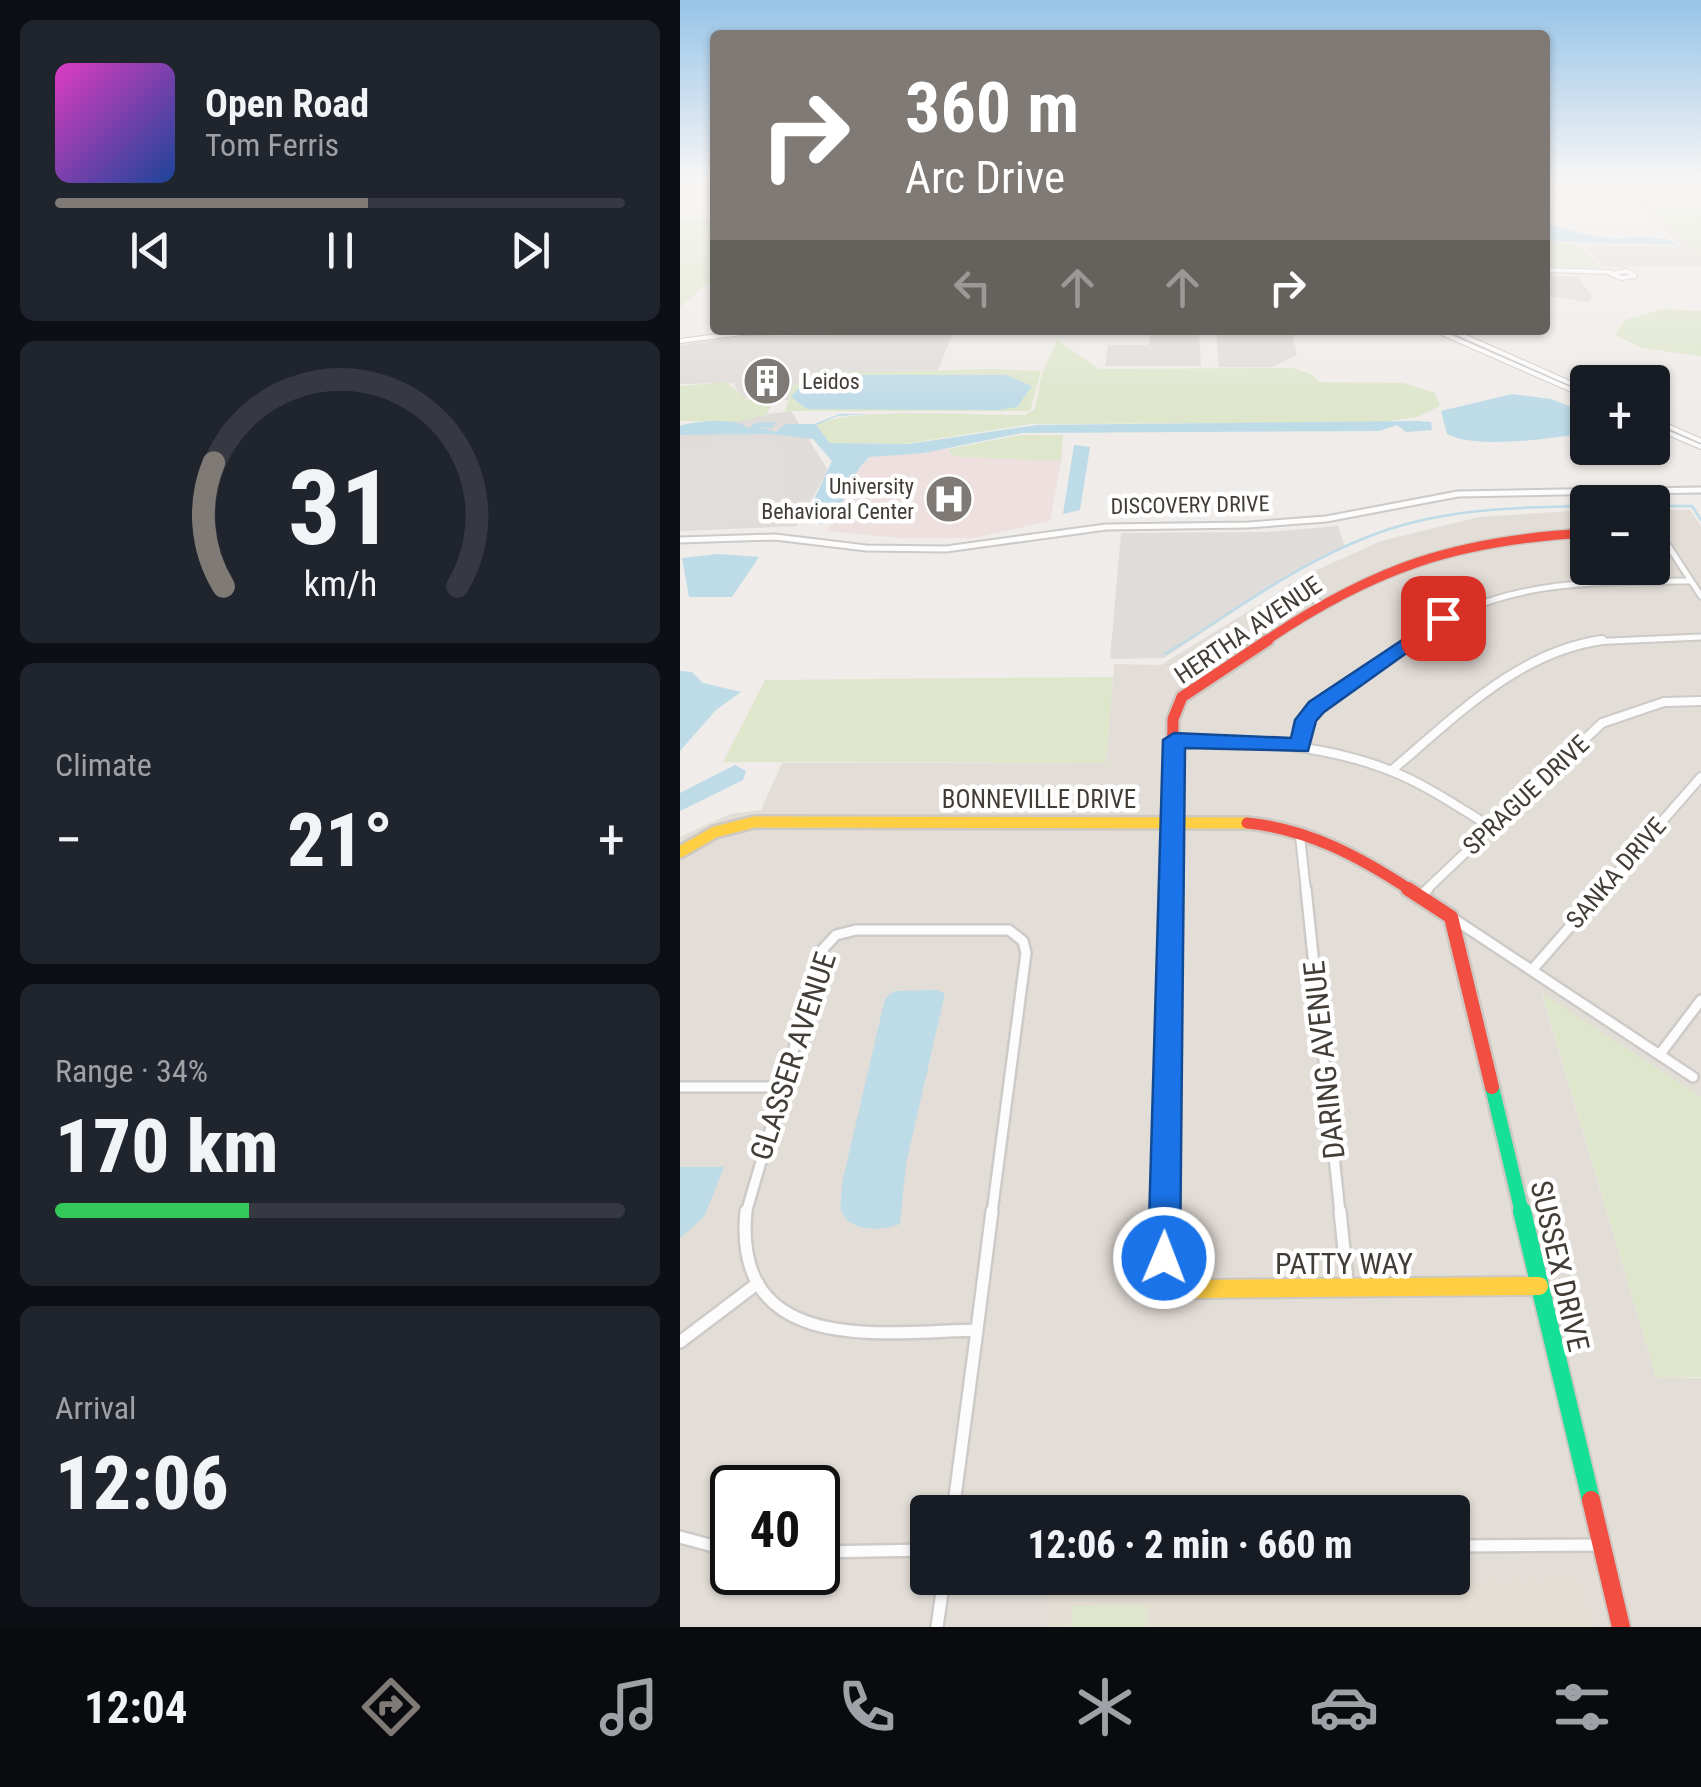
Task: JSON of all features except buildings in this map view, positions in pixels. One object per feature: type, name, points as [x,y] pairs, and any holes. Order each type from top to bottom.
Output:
[{"type":"street","points":[[1550,270],[1610,272]]},
{"type":"street","points":[[680,341],[726,335]]},
{"type":"street","points":[[1448,335],[1570,386]]},
{"type":"street","points":[[1461,335],[1570,386]]},
{"type":"street","points":[[1670,430],[1701,444]]},
{"type":"street","name":"DISCOVERY DRIVE","points":[[1670,490],[1701,490]]},
{"type":"street","name":"DISCOVERY DRIVE","points":[[680,540],[775,537],[866,548],[946,549],[1106,527],[1298,522],[1458,494],[1570,492]]},
{"type":"street","name":"HERTHA AVENUE","points":[[1164,1258],[1173,720],[1182,697],[1368,579],[1410,561],[1512,537],[1570,535]]},
{"type":"street","points":[[1670,552],[1701,596]]},
{"type":"street","points":[[1300,746],[1306,720],[1316,707],[1443,618],[1483,601],[1566,584],[1691,582]]},
{"type":"street","points":[[1292,588],[1324,606]]},
{"type":"street","points":[[1391,771],[1516,669],[1554,652],[1629,637],[1701,637]]},
{"type":"street","name":"SPRAGUE DRIVE","points":[[1419,897],[1602,723],[1664,702],[1701,701]]},
{"type":"street","points":[[1174,740],[1300,746],[1391,771],[1491,827]]},
{"type":"street","name":"SANKA DRIVE","points":[[1532,970],[1701,777]]},
{"type":"street","name":"BONNEVILLE DRIVE","points":[[680,852],[713,832],[754,822],[1268,823],[1300,831],[1366,861],[1693,1076]]},
{"type":"street","name":"DARING AVENUE","points":[[1300,831],[1348,1289]]},
{"type":"street","name":"SUSSEX DRIVE","points":[[1451,917],[1621,1627]]},
{"type":"street","name":"GLASSER AVENUE","points":[[758,1283],[749,1264],[742,1229],[780,1087],[824,948],[836,934],[856,930],[1009,930],[1023,941],[1026,952],[955,1495]]},
{"type":"street","points":[[1660,1054],[1701,1000]]},
{"type":"street","points":[[680,1087],[780,1087]]},
{"type":"street","name":"PATTY WAY","points":[[1164,1258],[1177,1279],[1194,1289],[1539,1286]]},
{"type":"street","points":[[680,1342],[758,1283],[782,1309],[816,1327],[856,1331],[978,1330]]},
{"type":"street","points":[[680,1538],[710,1546]]},
{"type":"street","points":[[1470,1546],[1602,1545]]},
{"type":"street","points":[[840,1552],[910,1550]]},
{"type":"street","points":[[937,1627],[942,1595]]},
{"type":"shaded area","points":[[1595,258],[1701,258],[1701,266],[1603,267]]},
{"type":"shaded area","points":[[1550,275],[1577,277],[1593,297],[1588,302],[1550,296]]},
{"type":"shaded area","points":[[952,335],[936,375],[789,400],[743,398],[733,383],[680,384],[680,345],[740,336]]},
{"type":"shaded area","points":[[1150,335],[1199,335],[1201,366],[1105,366],[1108,345],[1149,345]]},
{"type":"shaded area","points":[[1216,335],[1293,335],[1297,355],[1272,367],[1219,367]]},
{"type":"shaded area","points":[[791,411],[828,470],[797,526],[680,531],[680,426]]},
{"type":"shaded area","points":[[780,441],[786,489],[781,504],[788,504],[779,520],[680,529],[680,448],[721,442]]},
{"type":"shaded area","name":"University Behavioral Center","points":[[949,449],[952,455],[963,457],[1061,461],[1050,521],[973,538],[901,538],[827,531],[859,468],[870,457]]},
{"type":"shaded area","points":[[1670,510],[1690,510],[1701,527],[1701,1097],[1542,995],[1656,1377],[1701,1378],[1701,1627],[680,1627],[680,837],[730,814],[761,810],[782,763],[1106,763],[1114,664],[1161,665],[1312,572],[1381,541],[1479,517],[1570,511],[1570,585],[1670,585]]},
{"type":"shaded area","points":[[1338,526],[1345,547],[1295,571],[1164,658],[1110,659],[1121,533],[1266,532]]},
{"type":"shaded area","points":[[1470,1581],[1581,1581],[1592,1627],[1045,1627],[1047,1595],[1470,1595]]},
{"type":"green space","points":[[680,258],[710,258],[710,284],[680,307]]},
{"type":"green space","points":[[1550,258],[1591,258],[1601,268],[1550,266]]},
{"type":"green space","points":[[1663,309],[1701,311],[1701,356],[1642,348],[1615,335],[1625,320]]},
{"type":"green space","points":[[1057,340],[1099,369],[1293,368],[1313,375],[1319,382],[1404,383],[1435,393],[1440,406],[1416,417],[1383,422],[1031,424],[904,444],[830,443],[815,425],[834,419],[887,414],[1025,415],[1035,409],[1041,377]]},
{"type":"green space","points":[[1041,371],[1030,411],[785,411],[792,387],[813,373]]},
{"type":"green space","points":[[727,382],[746,399],[774,401],[766,415],[740,421],[680,421],[680,386]]},
{"type":"green space","points":[[1020,435],[1063,435],[1061,461],[963,457],[952,455],[949,449]]},
{"type":"green space","points":[[1113,677],[1106,763],[723,762],[765,680]]},
{"type":"green space","points":[[1542,993],[1701,1097],[1701,1377],[1656,1377]]},
{"type":"green space","points":[[1147,1605],[1147,1627],[1071,1627],[1072,1606]]},
{"type":"water","points":[[827,375],[1006,375],[1032,386],[1017,407],[998,410],[807,409],[791,397],[802,384]]},
{"type":"water","points":[[1512,394],[1551,399],[1570,406],[1570,435],[1496,442],[1460,439],[1447,434],[1441,411]]},
{"type":"water","points":[[840,414],[870,414],[838,416],[816,425],[830,443],[909,444],[1037,425],[1418,421],[1431,422],[1432,430],[1406,432],[1397,425],[1379,431],[1022,433],[924,453],[869,457],[859,468],[834,520],[822,524],[805,519],[832,461],[813,439],[771,434],[680,435],[680,426],[697,422],[728,422],[749,429],[755,423],[775,422],[772,428],[758,427],[776,432],[786,424],[814,424]]},
{"type":"water","points":[[1074,445],[1090,447],[1080,510],[1063,514]]},
{"type":"water","points":[[718,554],[759,557],[732,597],[689,597],[682,558]]},
{"type":"water","points":[[680,671],[692,672],[703,683],[741,692],[716,710],[680,751]]},
{"type":"water","points":[[735,765],[746,771],[743,780],[680,811],[680,793]]},
{"type":"water","points":[[894,991],[945,993],[906,1164],[900,1224],[875,1229],[858,1226],[841,1209],[842,1183],[885,999]]},
{"type":"water","points":[[680,1167],[724,1167],[704,1217],[680,1238]]},
{"type":"waterway","points":[[1670,506],[1692,506],[1701,520]]},
{"type":"waterway","points":[[1165,654],[1290,575],[1370,536],[1450,515],[1570,507]]},
{"type":"traffic: fast","points":[[1492,1087],[1591,1500]]},
{"type":"traffic: slow","points":[[680,852],[715,832],[754,822],[1247,823]]},
{"type":"traffic: slow","points":[[1171,868],[1164,1258],[1177,1279],[1193,1289],[1539,1286]]},
{"type":"traffic: jam","points":[[1171,868],[1173,719],[1182,697],[1322,604],[1402,565],[1493,542],[1570,534]]},
{"type":"traffic: jam","points":[[1247,823],[1274,825],[1328,843],[1451,917],[1492,1087]]},
{"type":"traffic: jam","points":[[1591,1500],[1621,1627]]},
{"type":"place","name":"Leidos","points":[[767,381]]},
{"type":"place","name":"University Behavioral Center","points":[[949,499]]},
{"type":"route","points":[[1164,1258],[1174,740],[1300,746],[1306,720],[1316,707],[1443,618]]}]
